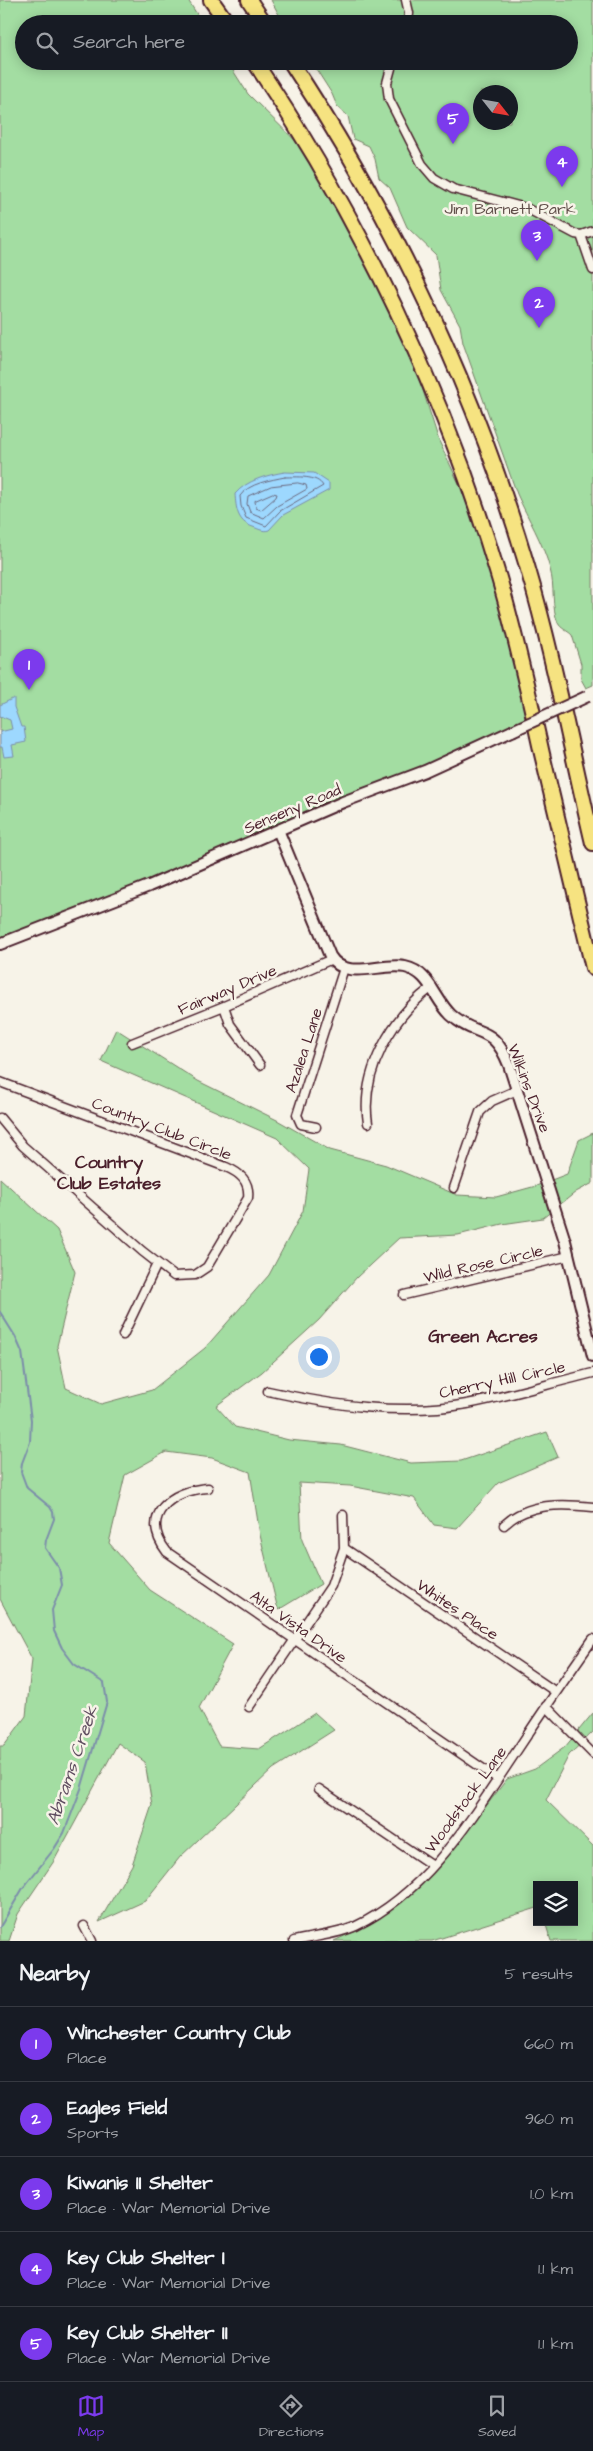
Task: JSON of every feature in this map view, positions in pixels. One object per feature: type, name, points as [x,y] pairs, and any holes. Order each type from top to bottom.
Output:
[{"type":"highway","points":[[211,0],[222,15]]},
{"type":"highway","points":[[249,0],[260,15]]},
{"type":"highway","points":[[260,70],[322,172],[386,291],[434,396],[462,468],[512,625],[593,968]]},
{"type":"highway","points":[[296,70],[337,135],[385,221],[442,340],[482,435],[533,589],[568,723],[593,842]]},
{"type":"street","points":[[406,0],[409,15]]},
{"type":"street","points":[[391,70],[387,83],[389,99],[422,164],[434,178],[453,189],[526,208],[569,232],[581,235],[593,231]]},
{"type":"street","points":[[581,235],[593,270]]},
{"type":"street","name":"Senseny Road","points":[[0,944],[149,886],[278,830],[425,770],[591,695]]},
{"type":"street","points":[[278,830],[332,959],[344,968]]},
{"type":"street","name":"Fairway Drive","points":[[132,1043],[224,1006],[332,959]]},
{"type":"street","name":"Wilkins Drive","points":[[344,968],[356,970],[403,966],[422,975],[450,1014],[496,1040],[505,1055],[518,1090],[569,1256],[593,1356]]},
{"type":"street","name":"Azalea Lane","points":[[316,1127],[301,1124],[297,1116],[344,968]]},
{"type":"street","points":[[368,1123],[366,1112],[370,1083],[386,1038],[402,1015],[432,987]]},
{"type":"street","points":[[224,1006],[230,1024],[260,1065]]},
{"type":"street","name":"Country Club Circle","points":[[0,1082],[226,1166],[242,1176],[248,1187],[247,1203],[207,1267],[195,1275],[181,1277],[168,1273],[23,1146],[0,1118]]},
{"type":"street","points":[[454,1188],[480,1112],[492,1101],[518,1090]]},
{"type":"street","name":"Wild Rose Circle","points":[[404,1294],[569,1256]]},
{"type":"street","points":[[123,1335],[157,1264]]},
{"type":"street","name":"Cherry Hill Circle","points":[[268,1391],[362,1407],[420,1409],[467,1404],[593,1374]]},
{"type":"street","name":"Alta Vista Drive","points":[[208,1488],[177,1494],[164,1505],[157,1521],[162,1546],[187,1567],[498,1779]]},
{"type":"street","points":[[504,1525],[510,1519],[543,1506],[565,1504],[593,1507]]},
{"type":"street","points":[[249,1707],[296,1641],[331,1586],[344,1548],[343,1515]]},
{"type":"street","name":"Whites Place","points":[[344,1548],[556,1692]]},
{"type":"street","name":"Woodstock Lane","points":[[294,1941],[342,1931],[363,1922],[406,1892],[433,1866],[444,1854],[498,1779],[593,1639]]},
{"type":"street","points":[[546,1706],[593,1754]]},
{"type":"street","points":[[319,1789],[433,1866]]},
{"type":"street","points":[[84,1926],[92,1941]]},
{"type":"green space","points":[[0,0],[188,0],[197,15],[15,15],[15,70],[233,70],[248,94],[316,161],[399,315],[439,441],[491,552],[535,720],[0,943]]},
{"type":"green space","name":"Jim Barnett Park","points":[[271,0],[593,0],[593,685],[586,688],[581,679],[581,664],[572,635],[558,623],[554,610],[551,576],[547,559],[517,494],[463,343],[460,325],[441,290],[436,255],[407,227],[390,188],[379,178],[375,159],[369,146],[353,139],[348,116],[337,106],[332,94],[317,70],[578,70],[578,15],[279,15]]},
{"type":"green space","points":[[116,1029],[198,1081],[277,1120],[330,1150],[386,1165],[457,1195],[496,1197],[536,1186],[567,1174],[579,1140],[593,1133],[593,1183],[576,1192],[543,1218],[502,1224],[458,1235],[399,1238],[357,1277],[319,1320],[262,1372],[216,1406],[235,1427],[289,1440],[341,1445],[411,1463],[461,1461],[547,1432],[558,1457],[498,1483],[457,1528],[434,1525],[414,1498],[350,1486],[299,1483],[302,1540],[321,1584],[278,1610],[260,1535],[250,1472],[212,1458],[166,1452],[125,1475],[109,1543],[150,1590],[233,1644],[199,1708],[219,1746],[259,1749],[315,1713],[334,1730],[273,1769],[180,1857],[145,1901],[99,1922],[132,1865],[152,1805],[145,1762],[118,1743],[54,1861],[18,1914],[9,1941],[0,1941],[0,1746],[4,1746],[26,1716],[32,1659],[0,1599],[0,1178],[57,1230],[75,1272],[57,1346],[66,1388],[101,1404],[152,1390],[205,1348],[269,1275],[303,1211],[309,1169],[277,1138],[101,1061]]},
{"type":"green space","points":[[593,1713],[593,1732],[569,1755],[546,1800],[593,1846],[593,1941],[551,1941],[546,1926],[578,1926],[578,1881],[533,1881],[533,1909],[432,1941],[334,1941],[374,1922],[439,1867],[507,1779],[535,1769],[565,1747]]},
{"type":"water","points":[[285,472],[314,473],[329,483],[329,490],[283,515],[269,530],[261,530],[244,522],[238,514],[235,494],[251,482]]},
{"type":"water","points":[[14,698],[14,707],[21,727],[24,727],[26,742],[12,745],[14,756],[4,757],[2,747],[0,747],[0,732],[12,729],[10,720],[0,716],[0,705]]},
{"type":"waterway","name":"Abrams Creek","points":[[0,1312],[15,1336],[22,1352],[31,1420],[30,1442],[22,1463],[21,1472],[27,1488],[50,1507],[53,1512],[54,1519],[45,1548],[59,1568],[62,1585],[52,1610],[54,1631],[62,1648],[74,1664],[104,1683],[107,1702],[81,1789],[64,1833],[54,1849],[23,1888],[0,1927]]},
{"type":"place","name":"Key Club Shelter II","points":[[453,144]]},
{"type":"place","name":"Key Club Shelter I","points":[[562,187]]},
{"type":"place","name":"Kiwanis II Shelter","points":[[537,261]]},
{"type":"place","name":"Eagles Field","points":[[539,328]]},
{"type":"place","name":"Winchester Country Club","points":[[29,690]]},
{"type":"district","name":"Country Club Estates","points":[[109,1172]]},
{"type":"district","name":"Green Acres","points":[[483,1336]]}]
